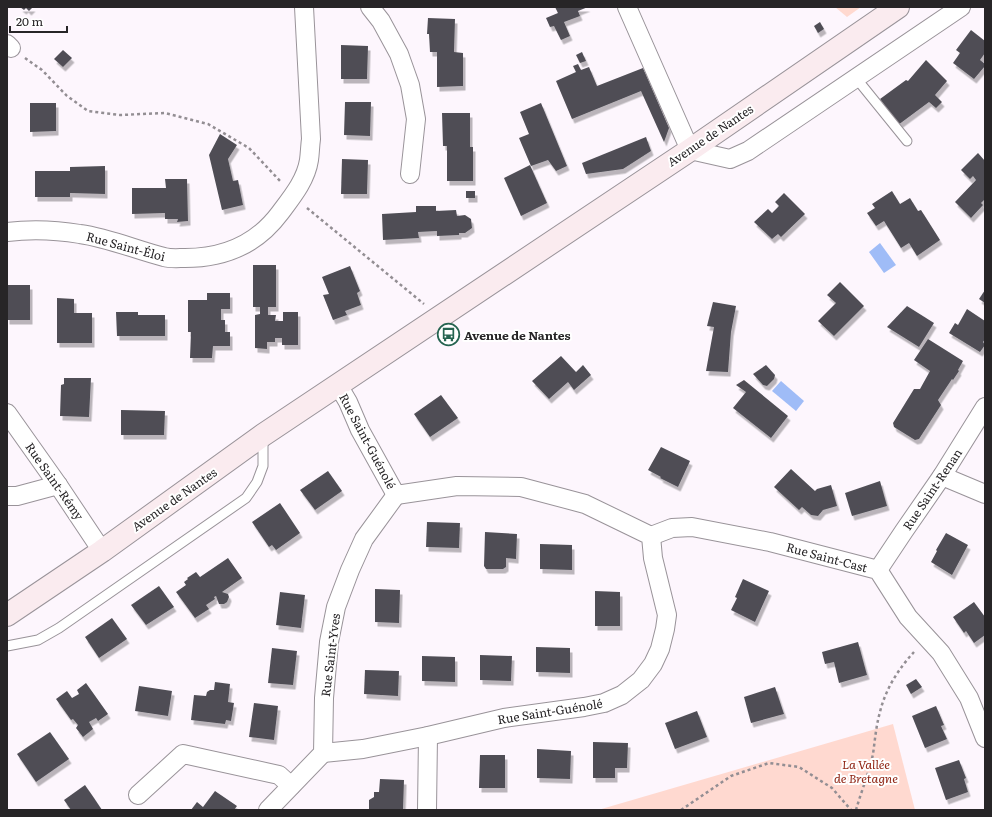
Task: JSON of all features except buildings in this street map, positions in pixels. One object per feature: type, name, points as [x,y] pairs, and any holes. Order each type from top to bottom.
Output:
[{"type":"main road","name":"Avenue de Nantes","points":[[7,615],[102,550],[263,435],[690,150],[898,7]]},
{"type":"street","name":"Rue Saint-Éloi","points":[[7,232],[28,229],[80,234],[120,243],[166,258],[195,258],[228,252],[252,240],[271,225],[293,196],[302,180],[309,161],[311,139],[304,7]]},
{"type":"street","points":[[370,7],[381,21],[398,54],[410,85],[416,119],[410,174]]},
{"type":"street","points":[[627,7],[684,140],[690,150],[730,159],[748,151],[961,7]]},
{"type":"street","name":"Rue Saint-Guénolé","points":[[323,753],[363,749],[428,736],[504,718],[604,703],[622,695],[641,680],[653,664],[660,650],[667,615],[653,558],[651,536],[585,504],[521,487],[457,486],[396,495],[360,430],[348,402],[338,385]]},
{"type":"street","name":"Rue Saint-Renan","points":[[878,570],[942,476],[985,407]]},
{"type":"street","name":"Rue Saint-Rémy","points":[[7,413],[102,550]]},
{"type":"street","points":[[942,476],[985,494]]},
{"type":"street","points":[[7,496],[17,496],[58,485]]},
{"type":"street","name":"Rue Saint-Yves","points":[[323,753],[324,698],[329,642],[336,607],[364,539],[396,495]]},
{"type":"street","name":"Rue Saint-Cast","points":[[651,536],[672,528],[692,527],[770,542],[878,570],[908,617],[941,653],[969,698],[985,738]]},
{"type":"street","points":[[427,810],[428,736]]},
{"type":"street","points":[[268,810],[323,753]]},
{"type":"street","points":[[138,795],[183,754],[279,775],[291,786]]},
{"type":"lane","points":[[856,78],[907,141]]},
{"type":"lane","points":[[7,646],[38,640],[59,628],[246,498],[257,482],[263,466],[263,435]]},
{"type":"path","points":[[9,46],[42,70],[67,96],[88,112],[120,115],[164,113],[208,124],[249,148],[293,196],[440,317]]},
{"type":"path","points":[[856,810],[872,755],[880,710],[890,686],[902,664],[928,639]]},
{"type":"path","points":[[680,810],[731,776],[769,763],[799,767],[832,788],[850,810]]},
{"type":"green space","points":[[835,7],[861,7],[847,17]]},
{"type":"green space","name":"La Vallée de Bretagne","points":[[893,724],[915,810],[598,810]]},
{"type":"water","points":[[880,243],[896,265],[884,273],[869,252]]},
{"type":"water","points":[[781,381],[804,401],[796,411],[772,391]]},
{"type":"place","name":"Avenue de Nantes","points":[[449,335]]}]
